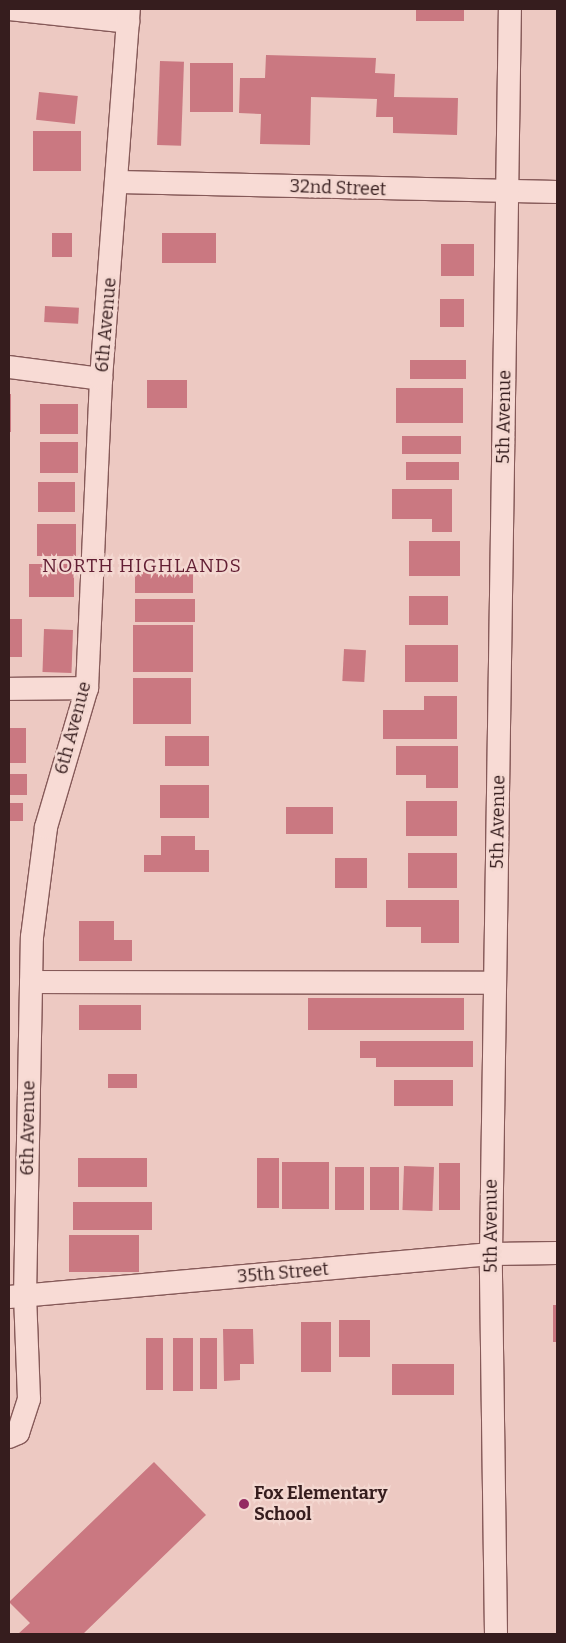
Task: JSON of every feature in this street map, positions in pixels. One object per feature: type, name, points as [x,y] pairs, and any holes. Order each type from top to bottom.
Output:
[{"type":"street","points":[[9,9],[128,15]]},
{"type":"street","name":"5th Avenue","points":[[496,1634],[490,1254],[510,9]]},
{"type":"street","name":"6th Avenue","points":[[9,1437],[18,1433],[29,1399],[17,1297],[32,937],[46,827],[87,688],[101,379],[119,182],[128,15]]},
{"type":"street","name":"32nd Street","points":[[119,182],[508,193],[557,192]]},
{"type":"street","points":[[9,367],[101,379]]},
{"type":"street","points":[[9,689],[87,688]]},
{"type":"street","points":[[31,982],[495,983]]},
{"type":"street","name":"35th Street","points":[[17,1297],[490,1254],[557,1253]]},
{"type":"building","points":[[416,9],[464,9],[464,21],[416,21]]},
{"type":"building","points":[[266,55],[376,58],[375,73],[395,74],[394,97],[458,98],[457,135],[393,133],[393,117],[376,117],[377,99],[311,97],[310,145],[260,144],[261,114],[239,113],[240,78],[265,78]]},
{"type":"building","points":[[160,61],[184,62],[181,146],[157,145]]},
{"type":"building","points":[[190,63],[233,63],[233,112],[190,112]]},
{"type":"building","points":[[39,92],[78,96],[75,124],[36,120]]},
{"type":"building","points":[[33,131],[81,131],[81,171],[33,171]]},
{"type":"building","points":[[52,233],[72,233],[72,257],[52,257]]},
{"type":"building","points":[[162,233],[216,233],[216,263],[162,263]]},
{"type":"building","points":[[441,244],[474,244],[474,276],[441,276]]},
{"type":"building","points":[[440,299],[464,299],[464,327],[440,327]]},
{"type":"building","points":[[45,306],[79,308],[78,324],[44,322]]},
{"type":"building","points":[[410,360],[466,360],[466,379],[410,379]]},
{"type":"building","points":[[147,380],[187,380],[187,408],[147,408]]},
{"type":"building","points":[[396,388],[463,388],[463,423],[396,423]]},
{"type":"building","points":[[9,394],[11,394],[11,432],[9,432]]},
{"type":"building","points":[[40,404],[78,404],[78,434],[40,434]]},
{"type":"building","points":[[402,436],[461,436],[461,454],[402,454]]},
{"type":"building","points":[[40,442],[78,442],[78,473],[40,473]]},
{"type":"building","points":[[406,462],[459,462],[459,480],[406,480]]},
{"type":"building","points":[[38,482],[75,482],[75,512],[38,512]]},
{"type":"building","points":[[392,489],[452,489],[452,532],[432,532],[432,519],[392,519]]},
{"type":"building","points":[[37,524],[76,524],[76,556],[37,556]]},
{"type":"building","points":[[409,541],[460,541],[460,576],[409,576]]},
{"type":"building","points":[[29,564],[74,564],[74,597],[29,597]]},
{"type":"building","points":[[135,572],[193,572],[193,593],[135,593]]},
{"type":"building","points":[[409,596],[448,596],[448,625],[409,625]]},
{"type":"building","points":[[135,599],[195,599],[195,622],[135,622]]},
{"type":"building","points":[[9,619],[22,619],[22,657],[9,657]]},
{"type":"building","points":[[133,625],[193,625],[193,672],[133,672]]},
{"type":"building","points":[[44,629],[73,630],[71,673],[42,672]]},
{"type":"building","points":[[405,645],[458,645],[458,682],[405,682]]},
{"type":"building","points":[[344,649],[366,650],[364,682],[342,681]]},
{"type":"building","points":[[133,678],[191,678],[191,724],[133,724]]},
{"type":"building","points":[[424,696],[457,696],[457,739],[383,739],[383,710],[424,710]]},
{"type":"building","points":[[9,728],[26,728],[26,763],[9,763]]},
{"type":"building","points":[[165,736],[209,736],[209,766],[165,766]]},
{"type":"building","points":[[396,746],[458,746],[458,788],[426,788],[426,775],[396,775]]},
{"type":"building","points":[[9,774],[27,774],[27,795],[9,795]]},
{"type":"building","points":[[160,785],[209,785],[209,818],[160,818]]},
{"type":"building","points":[[406,801],[457,801],[457,836],[406,836]]},
{"type":"building","points":[[9,803],[23,803],[23,821],[9,821]]},
{"type":"building","points":[[286,807],[333,807],[333,834],[286,834]]},
{"type":"building","points":[[161,836],[195,836],[195,850],[209,850],[209,872],[144,872],[144,855],[161,855]]},
{"type":"building","points":[[408,853],[457,853],[457,888],[408,888]]},
{"type":"building","points":[[335,858],[367,858],[367,888],[335,888]]},
{"type":"building","points":[[386,900],[459,900],[459,943],[421,943],[421,927],[386,927]]},
{"type":"building","points":[[79,921],[114,921],[114,940],[132,940],[132,961],[79,961]]},
{"type":"building","points":[[308,998],[464,998],[464,1030],[308,1030]]},
{"type":"building","points":[[79,1005],[141,1005],[141,1030],[79,1030]]},
{"type":"building","points":[[360,1041],[473,1041],[473,1067],[376,1067],[376,1058],[360,1058]]},
{"type":"building","points":[[108,1074],[137,1074],[137,1088],[108,1088]]},
{"type":"building","points":[[394,1080],[453,1080],[453,1106],[394,1106]]},
{"type":"building","points":[[78,1158],[147,1158],[147,1187],[78,1187]]},
{"type":"building","points":[[257,1158],[279,1158],[279,1208],[257,1208]]},
{"type":"building","points":[[282,1162],[329,1162],[329,1209],[282,1209]]},
{"type":"building","points":[[439,1163],[460,1163],[460,1210],[439,1210]]},
{"type":"building","points":[[404,1166],[434,1167],[432,1211],[402,1210]]},
{"type":"building","points":[[335,1167],[364,1167],[364,1210],[335,1210]]},
{"type":"building","points":[[370,1167],[399,1167],[399,1210],[370,1210]]},
{"type":"building","points":[[73,1202],[152,1202],[152,1230],[73,1230]]},
{"type":"building","points":[[69,1235],[139,1235],[139,1272],[69,1272]]},
{"type":"building","points":[[553,1305],[557,1305],[557,1342],[553,1342]]},
{"type":"building","points":[[339,1320],[370,1320],[370,1357],[339,1357]]},
{"type":"building","points":[[301,1322],[331,1322],[331,1372],[301,1372]]},
{"type":"building","points":[[223,1329],[253,1329],[254,1364],[240,1364],[240,1380],[224,1381]]},
{"type":"building","points":[[146,1338],[163,1338],[163,1390],[146,1390]]},
{"type":"building","points":[[173,1338],[193,1338],[193,1391],[173,1391]]},
{"type":"building","points":[[200,1338],[217,1338],[217,1389],[200,1389]]},
{"type":"building","points":[[392,1364],[454,1364],[454,1395],[392,1395]]},
{"type":"building","points":[[154,1462],[206,1515],[83,1634],[18,1634],[30,1623],[9,1602]]},
{"type":"place","name":"Fox Elementary School","points":[[244,1504]]},
{"type":"district","name":"NORTH HIGHLANDS","points":[[142,566]]}]
